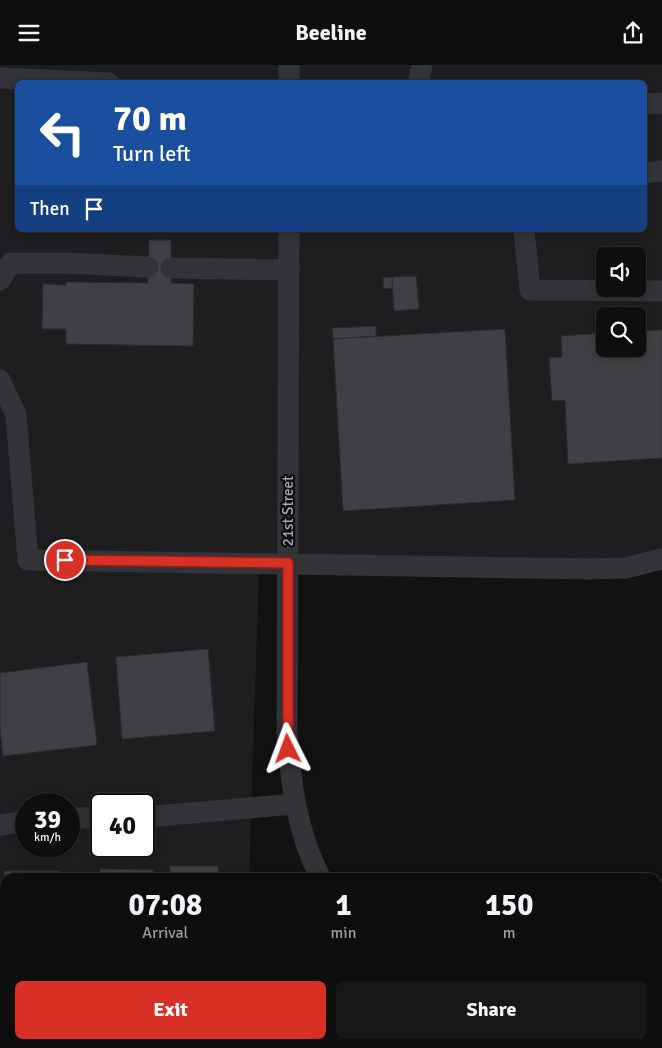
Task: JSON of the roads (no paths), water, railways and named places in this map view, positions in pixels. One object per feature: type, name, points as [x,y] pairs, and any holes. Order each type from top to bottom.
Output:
[{"type":"street","points":[[289,65],[290,80]]},
{"type":"street","points":[[419,80],[422,65]]},
{"type":"street","points":[[0,78],[44,80]]},
{"type":"street","points":[[647,104],[662,103]]},
{"type":"street","points":[[647,173],[662,171]]},
{"type":"street","name":"21st Street","points":[[289,232],[287,733],[295,803],[308,848],[318,873]]},
{"type":"street","points":[[524,232],[530,290],[662,291]]},
{"type":"street","points":[[0,280],[11,263],[66,263],[148,267]]},
{"type":"street","points":[[171,268],[289,270]]},
{"type":"street","points":[[0,380],[16,415],[28,560],[592,569],[626,568],[662,559]]},
{"type":"street","points":[[155,816],[295,803]]},
{"type":"street","points":[[0,825],[15,823]]}]
